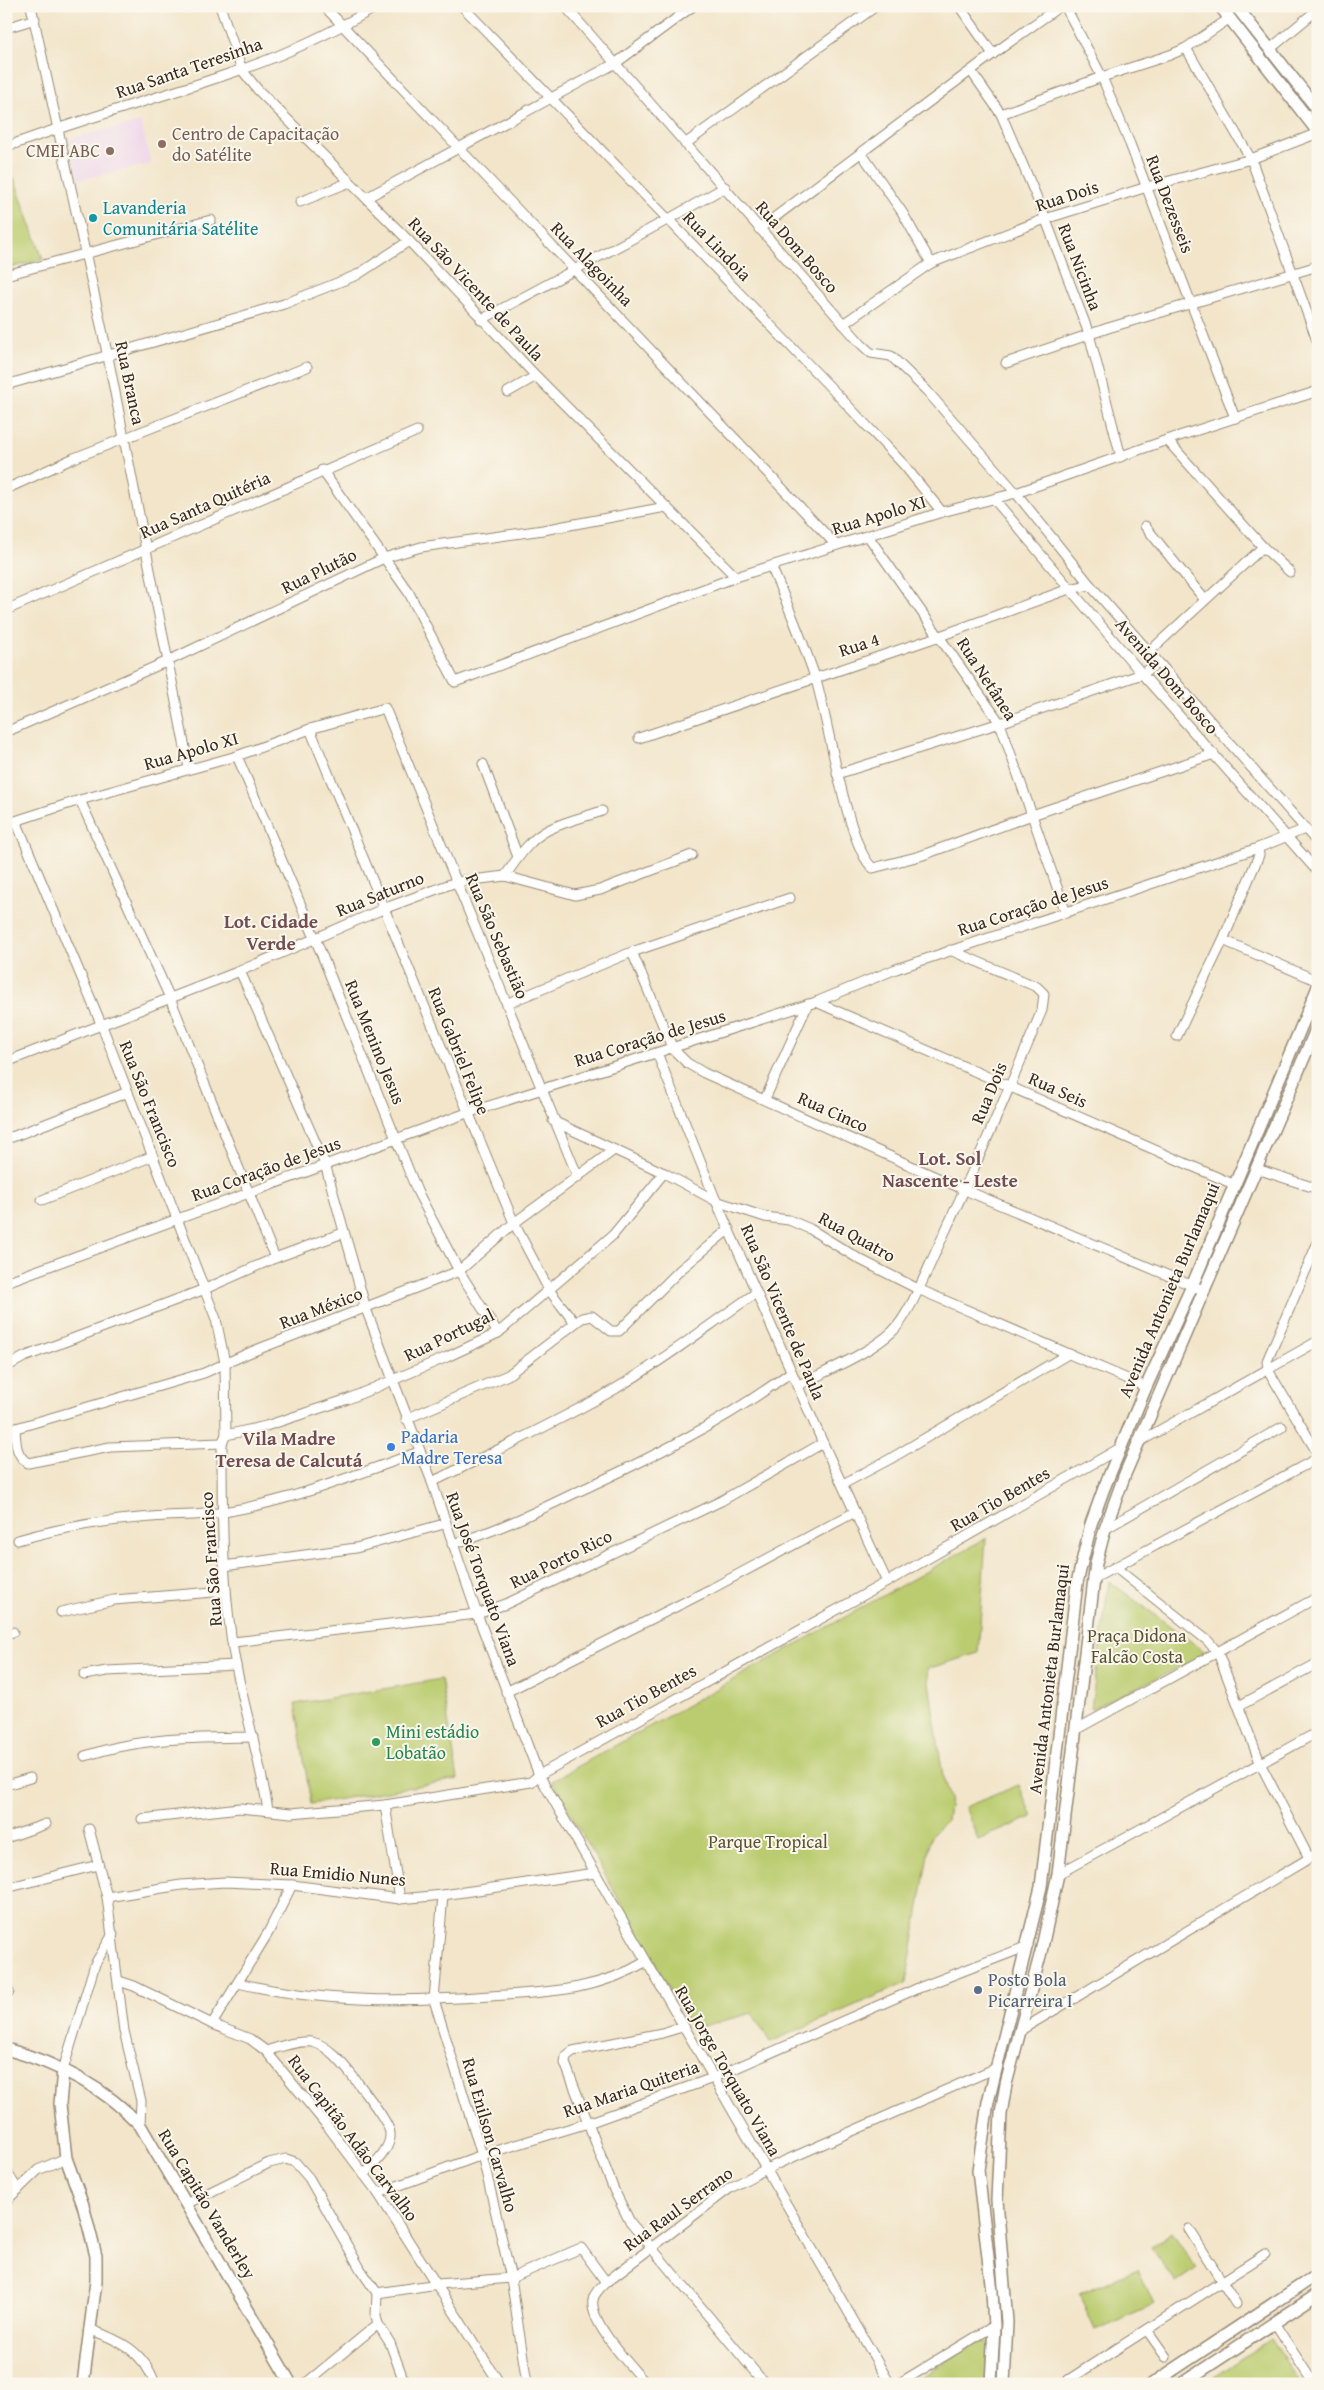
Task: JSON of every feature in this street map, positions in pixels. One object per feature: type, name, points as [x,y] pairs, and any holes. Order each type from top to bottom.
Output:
[{"type":"main road","points":[[1220,6],[1318,132]]},
{"type":"main road","points":[[1236,6],[1270,49],[1314,96],[1318,110]]},
{"type":"main road","name":"Avenida Antonieta Burlamaqui","points":[[991,2384],[994,2326],[978,2170],[986,2111],[1041,1887],[1076,1583],[1091,1524],[1120,1448],[1192,1286],[1233,1184],[1318,987]]},
{"type":"main road","name":"Avenida Antonieta Burlamaqui","points":[[1004,2384],[1007,2322],[998,2217],[997,2166],[1001,2114],[1006,2084],[1037,1969],[1058,1874],[1093,1579],[1105,1529],[1139,1442],[1318,1026]]},
{"type":"main road","points":[[1282,1074],[1294,1079]]},
{"type":"main road","points":[[1133,1419],[1147,1424]]},
{"type":"main road","points":[[1120,1448],[1139,1442]]},
{"type":"main road","points":[[1074,1604],[1090,1605]]},
{"type":"main road","points":[[1071,1628],[1087,1630]]},
{"type":"main road","points":[[1028,1946],[1042,1947]]},
{"type":"main road","points":[[1022,1967],[1037,1969]]},
{"type":"main road","name":"Rua Capitão Vanderley","points":[[6,2049],[47,2062],[78,2076],[122,2107],[140,2125],[291,2384]]},
{"type":"main road","points":[[64,2070],[60,2104],[66,2158],[83,2205],[95,2251],[96,2281],[83,2384]]},
{"type":"main road","points":[[984,2218],[998,2217]]},
{"type":"main road","points":[[987,2246],[1001,2244]]},
{"type":"main road","points":[[1152,2384],[1318,2274]]},
{"type":"main road","points":[[1181,2384],[1318,2294]]},
{"type":"main road","points":[[1264,2309],[1274,2323]]},
{"type":"street","name":"Rua Branca","points":[[32,6],[59,127],[84,254],[108,357],[189,768]]},
{"type":"street","name":"Rua São Vicente de Paula","points":[[220,6],[242,70],[258,90],[409,241],[481,320],[736,577]]},
{"type":"street","name":"Rua Alagoinha","points":[[324,6],[836,545]]},
{"type":"street","name":"Rua Santa Teresinha","points":[[6,147],[59,127],[242,70],[342,26],[378,6]]},
{"type":"street","name":"Rua Lindoia","points":[[462,6],[552,97],[898,458],[942,512]]},
{"type":"street","name":"Rua Dom Bosco","points":[[564,6],[725,187],[759,229],[843,324],[871,353],[891,356],[908,371],[1016,493]]},
{"type":"street","points":[[366,198],[616,63],[693,6]]},
{"type":"street","points":[[685,144],[876,6]]},
{"type":"street","points":[[959,6],[993,54]]},
{"type":"street","points":[[759,229],[1060,6]]},
{"type":"street","name":"Rua Dezesseis","points":[[1065,6],[1102,77],[1147,187],[1235,418]]},
{"type":"street","points":[[1270,49],[1318,9]]},
{"type":"street","points":[[1001,114],[1186,48],[1230,18]]},
{"type":"street","points":[[6,28],[35,19]]},
{"type":"street","points":[[1186,48],[1250,159],[1318,343]]},
{"type":"street","name":"Rua Nicinha","points":[[970,71],[1001,114],[1045,219],[1089,334],[1121,457]]},
{"type":"street","name":"Rua Dois","points":[[843,324],[932,263],[1045,219],[1147,187],[1250,159],[1318,132]]},
{"type":"street","points":[[862,154],[902,212],[932,263]]},
{"type":"street","points":[[300,202],[350,182]]},
{"type":"street","points":[[481,320],[725,187]]},
{"type":"street","points":[[6,275],[211,220]]},
{"type":"street","points":[[6,385],[108,357],[284,304],[357,274],[409,241]]},
{"type":"street","points":[[1006,363],[1089,334],[1191,302],[1318,266]]},
{"type":"street","points":[[6,490],[74,458],[307,367]]},
{"type":"street","points":[[508,392],[536,376]]},
{"type":"street","name":"Rua Apolo XI","points":[[384,558],[409,593],[454,682],[736,577],[942,512],[1016,493],[1168,440],[1318,391]]},
{"type":"street","name":"Rua Santa Quitéria","points":[[6,610],[417,430]]},
{"type":"street","points":[[1168,440],[1263,547],[1290,572]]},
{"type":"street","points":[[322,470],[384,558]]},
{"type":"street","name":"Avenida Dom Bosco","points":[[1016,493],[1090,584],[1158,663],[1318,842]]},
{"type":"street","name":"Avenida Dom Bosco","points":[[994,498],[1142,674],[1318,872]]},
{"type":"street","name":"Rua Plutão","points":[[6,732],[168,661],[384,558],[421,547],[543,530],[666,506]]},
{"type":"street","points":[[1144,526],[1205,600]]},
{"type":"street","name":"Rua Netânea","points":[[868,536],[1000,723],[1066,913]]},
{"type":"street","points":[[1149,652],[1263,547]]},
{"type":"street","points":[[771,566],[815,677],[823,703],[838,774],[862,853],[873,868],[883,868],[1032,815],[1214,754]]},
{"type":"street","name":"Rua 4","points":[[639,738],[940,636],[1069,589],[1090,584]]},
{"type":"street","points":[[838,774],[1000,723],[1142,674],[1158,663]]},
{"type":"street","name":"Rua Apolo XI","points":[[6,824],[80,800],[237,756],[310,729],[385,708]]},
{"type":"street","name":"Rua São Sebastião","points":[[385,708],[578,1177]]},
{"type":"street","name":"Rua Gabriel Felipe","points":[[310,729],[467,1113],[514,1222],[549,1290],[575,1324]]},
{"type":"street","name":"Rua Menino Jesus","points":[[237,756],[315,938],[417,1191],[459,1270],[498,1333]]},
{"type":"street","points":[[483,764],[518,857]]},
{"type":"street","points":[[80,800],[170,998],[276,1258]]},
{"type":"street","points":[[504,876],[535,839],[550,828],[602,811]]},
{"type":"street","points":[[16,821],[102,1026]]},
{"type":"street","name":"Rua Coração de Jesus","points":[[6,1282],[467,1113],[673,1049],[812,1003],[896,969],[1258,848],[1305,829]]},
{"type":"street","points":[[1177,1036],[1223,940],[1259,854],[1258,848]]},
{"type":"street","name":"Rua Saturno","points":[[6,1062],[240,971],[383,909],[456,882],[504,876],[575,895],[600,890],[692,856]]},
{"type":"street","points":[[508,1003],[632,952],[790,898]]},
{"type":"street","points":[[1223,940],[1318,981]]},
{"type":"street","name":"Rua Dois","points":[[797,1386],[859,1354],[893,1331],[918,1289],[965,1190],[1042,1010],[1044,994],[1037,987],[950,950]]},
{"type":"street","points":[[632,952],[673,1049]]},
{"type":"street","points":[[240,971],[325,1164]]},
{"type":"street","points":[[765,1099],[812,1003]]},
{"type":"street","name":"Rua Seis","points":[[812,1003],[1233,1184]]},
{"type":"street","name":"Rua São Francisco","points":[[102,1026],[216,1319],[225,1363],[222,1513],[226,1591],[236,1665],[268,1810]]},
{"type":"street","name":"Rua Cinco","points":[[673,1049],[687,1063],[704,1073],[965,1190],[1205,1291]]},
{"type":"street","name":"Rua São Vicente de Paula","points":[[657,1053],[716,1201],[822,1443],[843,1484],[887,1582]]},
{"type":"street","points":[[6,1136],[27,1131],[128,1092]]},
{"type":"street","name":"Rua Quatro","points":[[553,1120],[664,1173],[716,1201],[765,1217],[789,1220],[810,1229],[859,1259],[918,1289],[1146,1386]]},
{"type":"street","name":"Rua México","points":[[11,1430],[162,1387],[204,1373],[459,1270],[514,1222],[614,1150]]},
{"type":"street","points":[[42,1200],[153,1156]]},
{"type":"street","name":"Rua José Torquato Viana","points":[[325,1164],[366,1309],[406,1419],[432,1482],[444,1524],[477,1614],[539,1775]]},
{"type":"street","points":[[1257,1169],[1318,1189]]},
{"type":"street","name":"Rua Portugal","points":[[11,1430],[16,1449],[22,1459],[28,1462],[110,1447],[224,1439],[302,1415],[392,1381],[498,1333],[613,1235],[664,1173]]},
{"type":"street","points":[[406,1419],[508,1375],[582,1318],[592,1316],[611,1331],[619,1331],[680,1270],[729,1229]]},
{"type":"street","points":[[6,1367],[53,1345],[205,1289],[276,1258],[343,1233]]},
{"type":"street","points":[[1093,1579],[1318,1456],[1268,1370],[1268,1356],[1318,1242]]},
{"type":"street","points":[[432,1482],[506,1446],[614,1389],[660,1361],[756,1293]]},
{"type":"street","points":[[1139,1442],[1318,1341]]},
{"type":"street","points":[[843,1484],[890,1459],[1068,1354]]},
{"type":"street","points":[[452,1544],[511,1523],[635,1465],[708,1425],[791,1372]]},
{"type":"street","points":[[1105,1529],[1282,1427]]},
{"type":"street","name":"Rua Porto Rico","points":[[233,1642],[477,1614],[506,1604],[721,1501],[822,1443]]},
{"type":"street","name":"Rua Tio Bentes","points":[[142,1818],[240,1808],[291,1813],[385,1806],[531,1782],[539,1775],[887,1582],[1120,1448]]},
{"type":"street","points":[[18,1540],[65,1526],[107,1521],[222,1513],[306,1492],[419,1452]]},
{"type":"street","points":[[506,1692],[711,1589],[855,1512]]},
{"type":"street","points":[[224,1566],[356,1548],[444,1524]]},
{"type":"street","points":[[1116,1568],[1208,1641],[1218,1653],[1260,1764],[1309,1858]]},
{"type":"street","points":[[61,1612],[114,1600],[226,1591]]},
{"type":"street","points":[[1075,1730],[1318,1597]]},
{"type":"street","points":[[1239,1706],[1318,1663]]},
{"type":"street","points":[[84,1675],[107,1671],[236,1665]]},
{"type":"street","points":[[1058,1874],[1318,1732]]},
{"type":"street","points":[[84,1756],[110,1747],[153,1740],[253,1737]]},
{"type":"street","name":"Rua Jorge Torquato Viana","points":[[539,1775],[682,2027],[890,2384]]},
{"type":"street","points":[[6,1785],[30,1778]]},
{"type":"street","points":[[385,1806],[400,1899]]},
{"type":"street","points":[[6,1838],[46,1824]]},
{"type":"street","points":[[89,1829],[108,1897],[124,2031],[141,2101],[140,2125]]},
{"type":"street","points":[[1021,2030],[1318,1853]]},
{"type":"street","points":[[6,1888],[98,1865]]},
{"type":"street","name":"Rua Emidio Nunes","points":[[108,1897],[195,1884],[252,1883],[292,1885],[400,1899],[443,1895],[595,1873]]},
{"type":"street","points":[[212,2024],[268,1933],[292,1885]]},
{"type":"street","name":"Rua Enilson Carvalho","points":[[443,1895],[434,2000],[482,2154],[511,2278],[527,2384]]},
{"type":"street","points":[[64,2070],[95,1964],[113,1934]]},
{"type":"street","name":"Rua Maria Quiteria","points":[[378,2193],[482,2154],[588,2123],[713,2078],[916,1989],[1028,1946]]},
{"type":"street","points":[[238,1982],[296,1995],[348,1999],[434,2000],[575,1990],[600,1983],[645,1962]]},
{"type":"street","name":"Rua Capitão Adão Carvalho","points":[[119,1981],[134,1986],[212,2024],[250,2039],[266,2051],[378,2193],[438,2284],[500,2384]]},
{"type":"street","points":[[682,2027],[662,2033],[573,2051],[566,2056],[565,2063],[630,2222],[764,2384]]},
{"type":"street","points":[[266,2051],[311,2042],[323,2046],[344,2064],[378,2111],[390,2134],[389,2141],[382,2153],[364,2175]]},
{"type":"street","name":"Rua Raul Serrano","points":[[646,2384],[598,2323],[592,2309],[593,2298],[606,2282],[651,2249],[676,2227],[730,2188],[766,2169],[996,2068]]},
{"type":"street","points":[[6,2201],[38,2170],[66,2158]]},
{"type":"street","points":[[186,2204],[269,2163],[286,2159],[295,2162],[309,2178],[361,2270],[377,2293],[376,2316],[378,2324],[390,2343],[406,2384]]},
{"type":"street","points":[[6,2171],[18,2190]]},
{"type":"street","points":[[1189,2229],[1236,2304]]},
{"type":"street","points":[[377,2293],[438,2284],[511,2278],[581,2248],[606,2282]]},
{"type":"street","points":[[1062,2384],[1265,2254]]},
{"type":"street","points":[[1274,2323],[1314,2384]]},
{"type":"street","points":[[304,2384],[378,2324]]},
{"type":"street","points":[[898,2384],[994,2326]]},
{"type":"street","points":[[89,2329],[131,2347],[140,2356],[155,2384]]},
{"type":"street","points":[[1147,2330],[1166,2357]]},
{"type":"shaded area","name":"CMEI ABC","points":[[141,122],[151,164],[78,180],[69,139]]},
{"type":"green space","points":[[6,156],[43,259],[6,269]]},
{"type":"green space","name":"Parque Tropical","points":[[986,1538],[978,1653],[927,1669],[943,1777],[950,1799],[947,1820],[931,1836],[906,1983],[770,2042],[752,2013],[692,2029],[552,1781]]},
{"type":"green space","name":"Praça Didona Falcão Costa","points":[[1109,1581],[1208,1654],[1091,1709]]},
{"type":"green space","name":"Mini estádio Lobatão","points":[[441,1679],[458,1779],[311,1804],[295,1704]]},
{"type":"green space","points":[[1019,1785],[1032,1817],[978,1840],[965,1807]]},
{"type":"green space","points":[[1172,2232],[1197,2269],[1176,2283],[1151,2247]]},
{"type":"green space","points":[[1138,2269],[1154,2304],[1095,2330],[1079,2294]]},
{"type":"green space","points":[[1271,2339],[1300,2384],[1204,2384]]},
{"type":"green space","points":[[980,2341],[990,2343],[986,2384],[908,2384]]},
{"type":"place","name":"Centro de Capacitação do Satélite","points":[[162,144]]},
{"type":"place","name":"CMEI ABC","points":[[110,151]]},
{"type":"place","name":"Lavanderia Comunitária Satélite","points":[[93,218]]},
{"type":"place","name":"Padaria Madre Teresa","points":[[391,1447]]},
{"type":"place","name":"Mini estádio Lobatão","points":[[376,1742]]},
{"type":"place","name":"Posto Bola Picarreira I","points":[[978,1990]]},
{"type":"district","name":"Lot. Cidade Verde","points":[[271,932]]},
{"type":"district","name":"Lot. Sol Nascente - Leste","points":[[950,1169]]},
{"type":"district","name":"Vila Madre Teresa de Calcutá","points":[[289,1449]]}]
